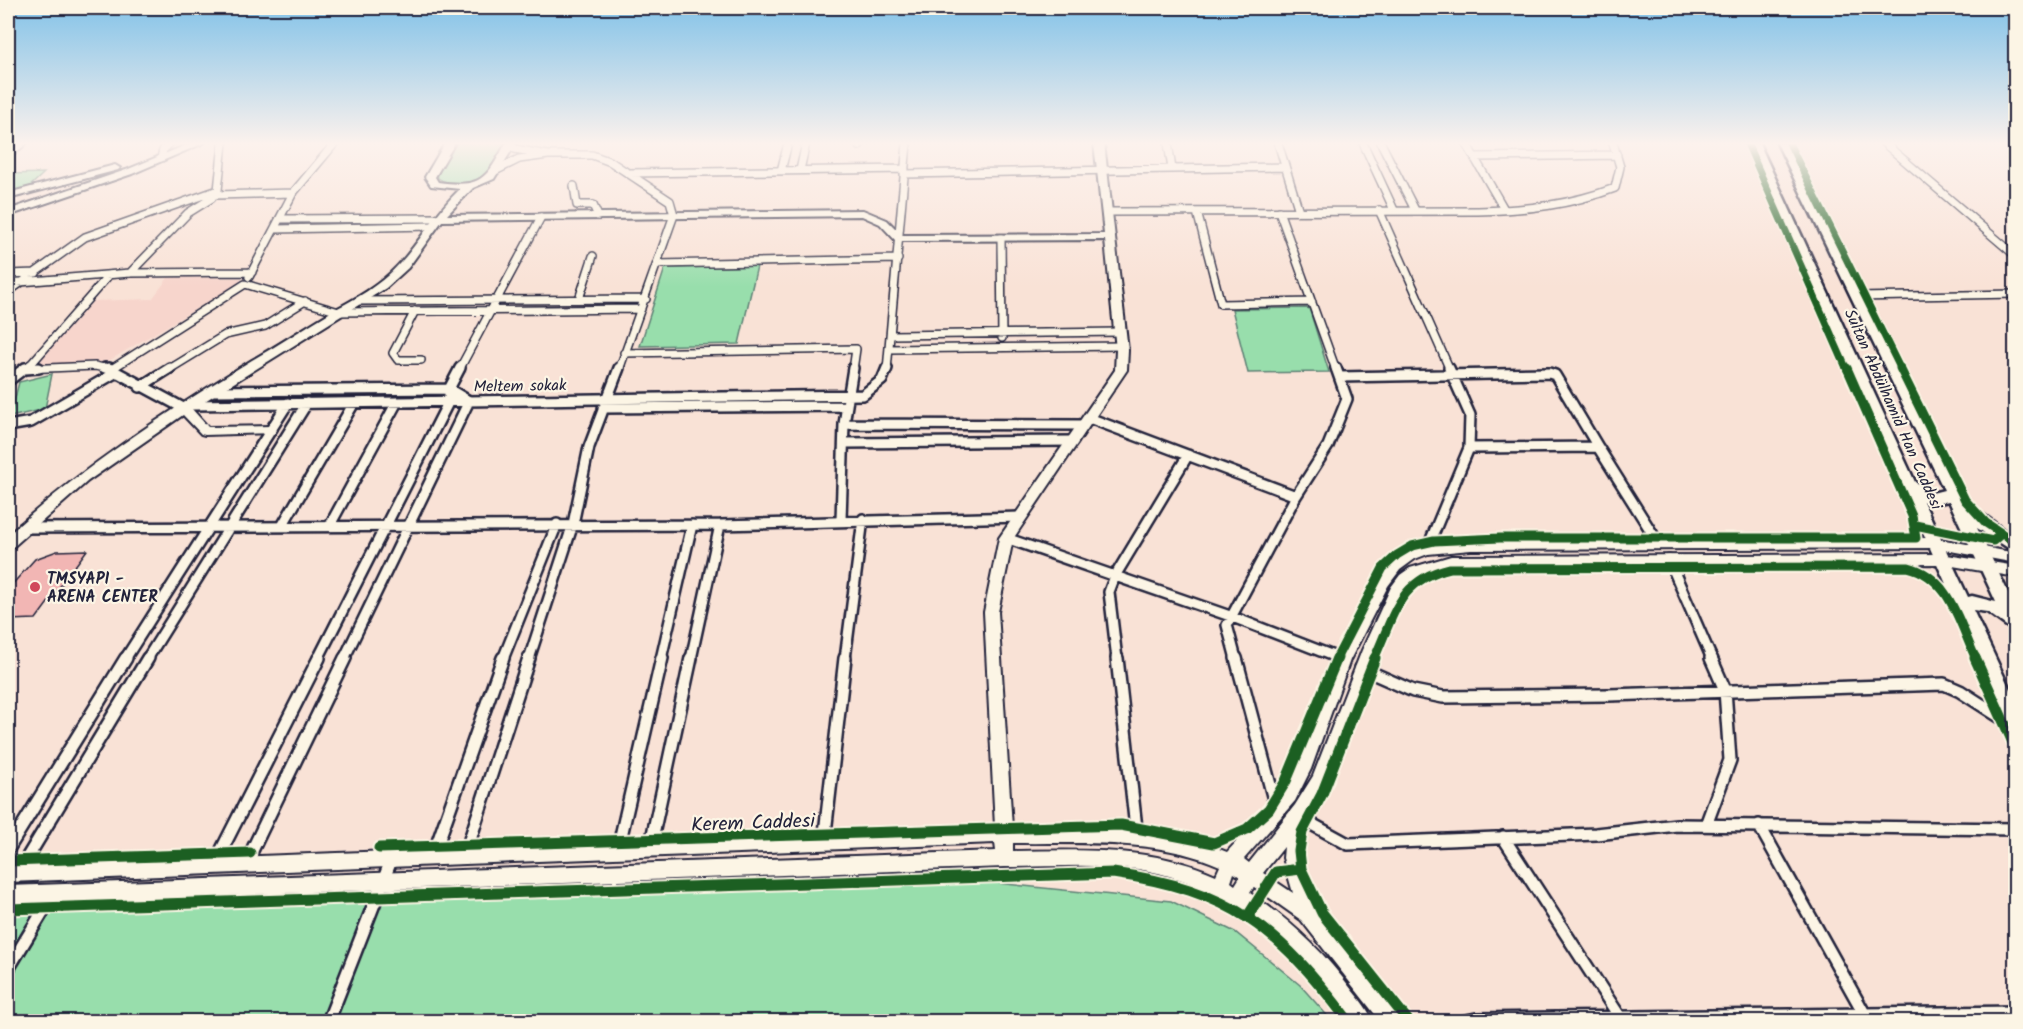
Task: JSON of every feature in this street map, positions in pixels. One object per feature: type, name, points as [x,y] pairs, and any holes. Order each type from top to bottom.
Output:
[{"type":"main road","name":"Sultan Abdülhamid Han Caddesi","points":[[1776,191],[2016,722]]},
{"type":"main road","name":"Sultan Abdülhamid Han Caddesi","points":[[1806,191],[2014,623]]},
{"type":"main road","points":[[1907,484],[1926,496],[1937,499],[1951,492],[1981,523],[2016,546]]},
{"type":"main road","points":[[1963,609],[1972,602],[1981,603],[2014,623]]},
{"type":"street","points":[[8,196],[28,191]]},
{"type":"street","points":[[8,213],[73,191]]},
{"type":"street","points":[[434,222],[443,191]]},
{"type":"street","points":[[8,543],[74,483],[189,407],[339,312],[361,301],[403,267],[434,222],[465,191]]},
{"type":"street","points":[[575,191],[577,205],[593,205],[598,216]]},
{"type":"street","points":[[465,855],[573,524],[589,447],[646,299],[674,215],[670,201],[655,191]]},
{"type":"street","points":[[848,401],[863,395],[882,380],[891,335],[903,191]]},
{"type":"street","points":[[1005,859],[991,612],[1006,538],[1121,370],[1121,339],[1105,191]]},
{"type":"street","points":[[1293,191],[1299,211]]},
{"type":"street","points":[[1385,191],[1394,210]]},
{"type":"street","points":[[1405,191],[1415,210]]},
{"type":"street","points":[[1494,191],[1504,209]]},
{"type":"street","points":[[1107,212],[1504,209],[1568,205],[1588,200],[1608,191]]},
{"type":"street","points":[[1940,191],[2016,256]]},
{"type":"street","points":[[130,273],[188,213],[217,192]]},
{"type":"street","points":[[8,292],[85,237],[217,192],[293,193],[245,284],[31,423],[8,426]]},
{"type":"street","points":[[1379,210],[1470,415],[1469,448],[1427,549]]},
{"type":"street","points":[[1277,812],[1227,625],[1296,496],[1328,446],[1347,399],[1279,211]]},
{"type":"street","points":[[1197,212],[1221,304],[1312,302]]},
{"type":"street","points":[[275,229],[541,217],[863,213],[879,218],[892,227],[899,238]]},
{"type":"street","points":[[214,865],[388,525],[449,401],[449,389],[495,299],[541,217]]},
{"type":"street","points":[[281,219],[434,222]]},
{"type":"street","points":[[899,238],[1110,237]]},
{"type":"street","points":[[1001,238],[1002,347]]},
{"type":"street","points":[[579,299],[593,256]]},
{"type":"street","points":[[657,264],[898,259]]},
{"type":"street","points":[[8,283],[130,273],[252,272]]},
{"type":"street","points":[[8,274],[36,273]]},
{"type":"street","points":[[9,378],[25,369],[109,275]]},
{"type":"street","points":[[245,284],[339,312],[641,309]]},
{"type":"street","points":[[1858,297],[2016,294]]},
{"type":"street","points":[[361,301],[646,299]]},
{"type":"street","points":[[140,387],[225,335],[265,326],[306,301]]},
{"type":"street","points":[[415,312],[393,353],[398,360],[421,360]]},
{"type":"street","points":[[891,335],[1002,334],[1121,339]]},
{"type":"street","points":[[889,349],[1002,347],[1121,339]]},
{"type":"street","points":[[624,353],[856,349],[844,424],[841,520]]},
{"type":"street","points":[[25,369],[94,366],[111,371],[140,387],[189,407],[205,431],[271,430]]},
{"type":"street","points":[[1340,377],[1555,375],[1659,544]]},
{"type":"street","points":[[246,863],[469,401],[449,389]]},
{"type":"street","name":"Meltem sokak","points":[[215,391],[449,389]]},
{"type":"street","name":"Meltem sokak","points":[[189,407],[449,401],[605,403],[848,401]]},
{"type":"street","points":[[330,525],[397,402]]},
{"type":"street","points":[[13,873],[307,403]]},
{"type":"street","points":[[282,526],[354,403]]},
{"type":"street","points":[[8,849],[208,526],[288,404]]},
{"type":"street","points":[[844,424],[1086,421],[1188,455],[1296,496]]},
{"type":"street","points":[[844,443],[1073,441]]},
{"type":"street","points":[[1469,448],[1598,447]]},
{"type":"street","points":[[1137,837],[1109,592],[1115,576],[1188,455]]},
{"type":"street","points":[[23,528],[720,525],[863,519],[1021,517]]},
{"type":"street","points":[[824,842],[863,519]]},
{"type":"street","points":[[433,856],[494,681],[557,524]]},
{"type":"street","points":[[618,849],[692,525]]},
{"type":"street","points":[[650,848],[720,525]]},
{"type":"street","points":[[1006,538],[1230,616],[1343,660]]},
{"type":"street","points":[[1221,886],[1230,862],[1289,796],[1303,769],[1343,660],[1383,583],[1395,567],[1410,555],[1427,549],[1471,545],[1934,543],[2016,558]]},
{"type":"street","points":[[1239,896],[1250,874],[1295,818],[1318,781],[1361,668],[1389,604],[1404,580],[1417,570],[1432,564],[1451,561],[1941,559],[2016,572]]},
{"type":"street","points":[[1669,560],[1725,690],[1730,760],[1706,825]]},
{"type":"street","points":[[1361,668],[1413,691],[1443,697],[1944,684],[1960,691],[2016,727]]},
{"type":"street","points":[[1295,818],[1348,844],[1596,834],[1677,825],[2016,829]]},
{"type":"street","points":[[1295,818],[1292,858],[1307,914]]},
{"type":"street","points":[[1759,825],[1864,1013]]},
{"type":"street","name":"Kerem Caddesi","points":[[13,873],[1003,835],[1137,837],[1205,851],[1230,862],[1307,914],[1394,1022]]},
{"type":"street","points":[[1503,837],[1622,1020]]},
{"type":"street","points":[[328,1022],[392,858]]},
{"type":"street","points":[[8,895],[1005,859],[1139,862],[1173,868],[1221,886],[1280,924],[1334,978],[1364,1022]]},
{"type":"street","points":[[8,969],[54,893]]},
{"type":"street","points":[[1461,1022],[1476,1019],[1622,1020],[1864,1013],[2016,1012]]},
{"type":"shaded area","points":[[168,278],[240,278],[241,282],[105,363],[37,364],[93,301],[152,299]]},
{"type":"green space","points":[[757,266],[739,344],[640,346],[665,268]]},
{"type":"green space","points":[[1309,308],[1329,372],[1248,373],[1232,309]]},
{"type":"green space","points":[[52,374],[45,409],[10,417],[19,382]]},
{"type":"green space","points":[[927,876],[1171,901],[1235,932],[1300,985],[1332,1021],[8,1021],[8,905]]},
{"type":"building","name":"TMSYAPI - ARENA CENTER","points":[[87,550],[36,619],[8,620],[8,589],[35,559],[57,551]]},
{"type":"cycle path","points":[[379,848],[1121,825],[1214,843],[1247,829],[1269,809],[1286,781],[1340,650],[1383,568],[1397,555],[1412,546],[1434,541],[1500,538],[1916,538],[1912,516],[1768,191]]},
{"type":"cycle path","points":[[1813,191],[1965,500],[1986,523],[2016,543]]},
{"type":"cycle path","points":[[1915,525],[1993,541],[2001,534]]},
{"type":"cycle path","points":[[1409,1022],[1322,913],[1301,869],[1299,851],[1302,832],[1322,794],[1370,668],[1405,592],[1414,582],[1425,576],[1450,568],[1908,567],[1925,571],[1943,587],[2016,749]]},
{"type":"cycle path","points":[[8,861],[250,853]]},
{"type":"cycle path","points":[[1248,916],[1276,872],[1301,869]]},
{"type":"cycle path","points":[[8,909],[1113,873],[1153,879],[1188,888],[1220,901],[1249,918],[1276,938],[1301,962],[1349,1022]]},
{"type":"place","name":"TMSYAPI - ARENA CENTER","points":[[35,587]]}]
